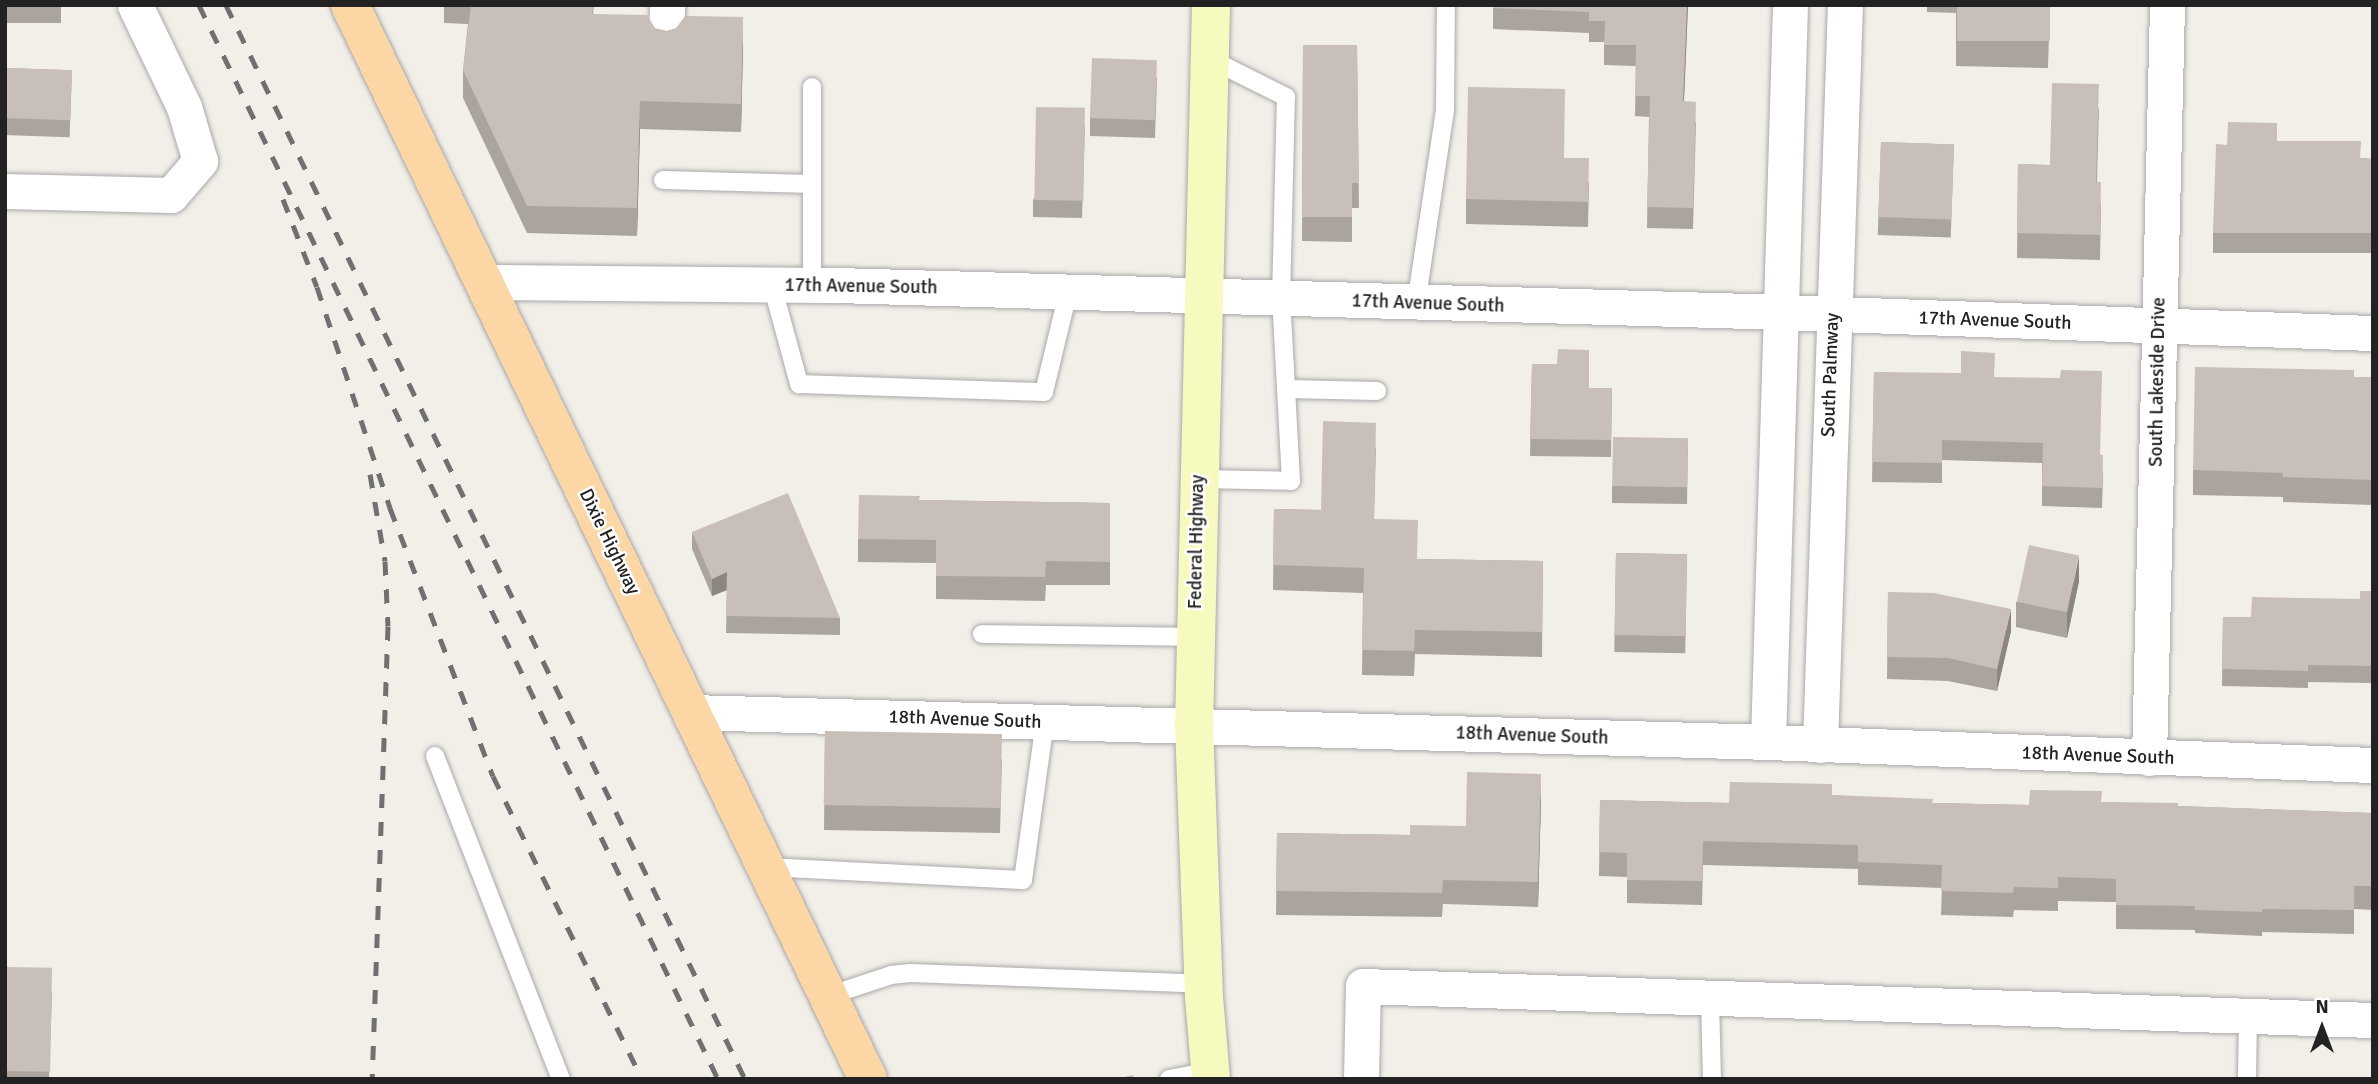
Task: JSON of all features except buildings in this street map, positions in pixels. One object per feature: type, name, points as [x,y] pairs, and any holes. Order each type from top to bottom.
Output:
[{"type":"main road","name":"Dixie Highway","points":[[350,5],[868,1079]]},
{"type":"main road","name":"Federal Highway","points":[[1211,5],[1194,726],[1204,985],[1211,1075]]},
{"type":"street","points":[[5,191],[171,195],[200,161],[184,107],[135,5]]},
{"type":"street","points":[[1768,742],[1790,5]]},
{"type":"street","name":"South Palmway","points":[[1820,745],[1845,5]]},
{"type":"street","name":"South Lakeside Drive","points":[[2149,758],[2167,5]]},
{"type":"street","name":"17th Avenue South","points":[[483,282],[811,285],[1416,304],[1782,312],[2160,328],[2373,333]]},
{"type":"street","name":"18th Avenue South","points":[[690,712],[1768,742],[2373,765]]},
{"type":"street","points":[[1361,1079],[1363,986],[2373,1020]]},
{"type":"lane","points":[[1416,304],[1445,110],[1447,5]]},
{"type":"lane","points":[[1199,479],[1291,481],[1281,299],[1286,97],[1210,59]]},
{"type":"lane","points":[[811,87],[811,285]]},
{"type":"lane","points":[[663,180],[811,184]]},
{"type":"lane","points":[[772,285],[799,384],[1044,392],[1068,293]]},
{"type":"lane","points":[[1286,389],[1377,391]]},
{"type":"lane","points":[[982,634],[1195,637]]},
{"type":"lane","points":[[766,867],[1023,880],[1045,722]]},
{"type":"lane","points":[[435,756],[561,1079]]},
{"type":"lane","points":[[828,996],[891,975],[910,973],[1204,985]]},
{"type":"lane","points":[[1710,998],[1712,1079]]},
{"type":"lane","points":[[2247,1079],[2248,1016]]},
{"type":"lane","points":[[1169,1079],[1211,1075]]},
{"type":"railway","points":[[199,5],[718,1079]]},
{"type":"railway","points":[[226,5],[745,1079]]},
{"type":"railway","points":[[283,199],[317,287],[390,508],[493,776],[642,1079]]},
{"type":"railway","points":[[370,474],[385,561],[388,626],[372,1079]]}]
